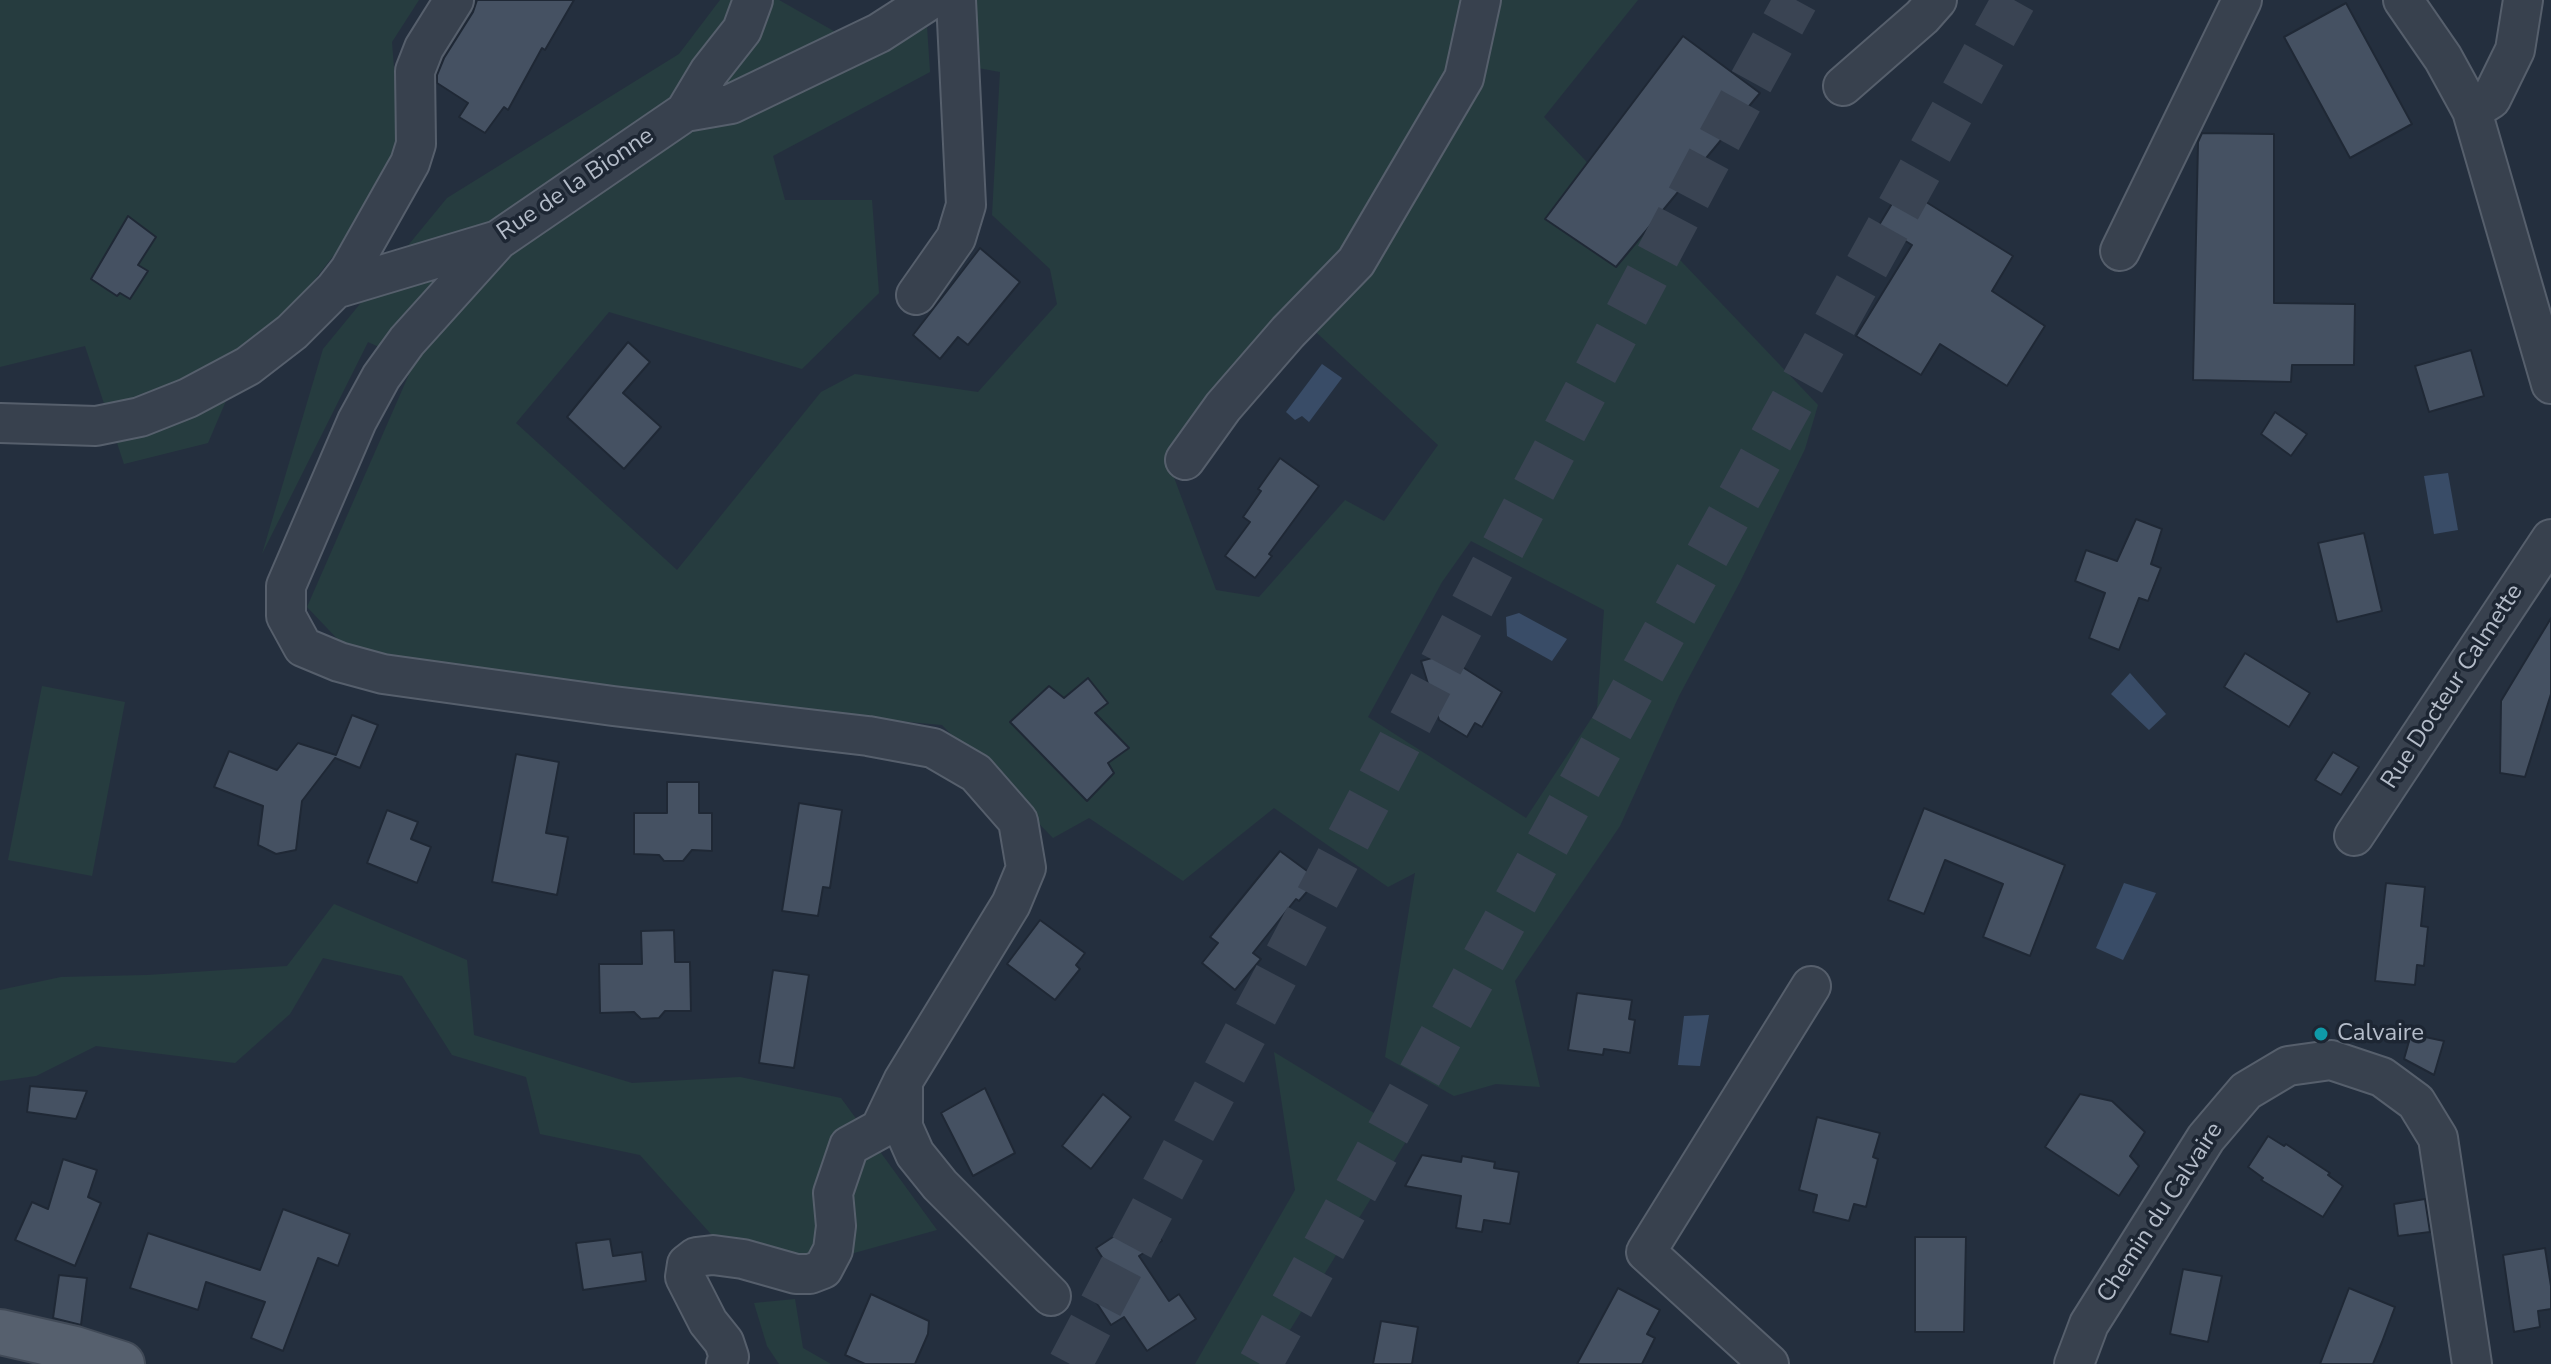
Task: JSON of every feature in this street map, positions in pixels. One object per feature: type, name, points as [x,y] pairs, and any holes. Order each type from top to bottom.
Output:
[{"type":"main road","points":[[0,1332],[75,1349],[122,1364]]},
{"type":"street","points":[[335,289],[349,271],[410,163],[416,144],[415,71],[424,48],[454,0]]},
{"type":"street","points":[[685,112],[709,72],[742,30],[753,0]]},
{"type":"street","name":"Rue de la Bionne","points":[[0,423],[96,426],[140,417],[188,398],[248,366],[292,332],[335,289],[498,240],[685,112],[731,104],[879,33],[930,0]]},
{"type":"street","points":[[916,295],[956,238],[966,205],[956,0]]},
{"type":"street","points":[[1185,460],[1223,407],[1288,332],[1356,262],[1464,78],[1481,0]]},
{"type":"street","points":[[1843,86],[1922,17],[1937,0]]},
{"type":"street","points":[[2120,251],[2242,0]]},
{"type":"street","points":[[2403,0],[2443,58],[2472,111],[2551,384]]},
{"type":"street","points":[[2472,111],[2491,99],[2515,50],[2523,0]]},
{"type":"street","points":[[498,240],[407,341],[381,377],[357,421],[286,586],[286,616],[303,647],[339,662],[383,674],[613,706],[868,736],[933,748],[976,773],[1018,821],[1026,868],[1011,904],[903,1081],[880,1129],[849,1146],[833,1193],[836,1226],[833,1250],[823,1269],[810,1274],[796,1274],[743,1259],[713,1255],[696,1257],[687,1264],[685,1277],[708,1322],[724,1342],[729,1357],[726,1364]]},
{"type":"street","name":"Rue Docteur Calmette","points":[[2354,836],[2551,539]]},
{"type":"street","points":[[1769,1364],[1646,1252],[1811,986]]},
{"type":"street","name":"Chemin du Calvaire","points":[[2074,1364],[2089,1324],[2206,1138],[2246,1091],[2288,1066],[2331,1060],[2382,1077],[2416,1102],[2438,1138],[2472,1364]]},
{"type":"street","points":[[903,1081],[903,1127],[915,1154],[940,1185],[1051,1296]]},
{"type":"green space","points":[[0,0],[419,0],[392,42],[400,148],[338,250],[234,382],[208,443],[124,464],[85,346],[0,367]]},
{"type":"green space","points":[[720,0],[779,0],[876,55],[927,27],[930,72],[773,156],[785,200],[872,200],[879,293],[802,369],[609,312],[516,423],[677,570],[821,392],[855,374],[978,392],[1057,304],[1050,269],[992,215],[1000,72],[978,68],[973,0],[1638,0],[1544,117],[1818,405],[1805,449],[1740,582],[1679,696],[1620,826],[1515,981],[1540,1087],[1496,1084],[1454,1096],[1385,1057],[1415,873],[1388,887],[1274,808],[1183,881],[1089,818],[1053,838],[942,725],[609,695],[346,648],[307,607],[414,363],[368,342],[262,554],[323,349],[447,198],[679,54]],"holes":[[[1292,310],[1438,445],[1384,521],[1345,500],[1259,597],[1216,590],[1169,464]],[[1471,541],[1604,610],[1597,710],[1526,818],[1368,717],[1442,582]]]},
{"type":"green space","points":[[42,686],[125,702],[92,876],[8,860]]},
{"type":"green space","points":[[334,904],[467,960],[474,1035],[632,1083],[740,1077],[841,1098],[937,1230],[753,1281],[640,1155],[540,1134],[526,1077],[452,1055],[402,976],[323,958],[290,1014],[235,1063],[96,1046],[36,1076],[0,1081],[0,990],[61,977],[287,966]]},
{"type":"green space","points":[[1274,1052],[1410,1135],[1269,1364],[1195,1364],[1295,1190]]},
{"type":"green space","points":[[795,1299],[803,1348],[831,1364],[779,1364],[767,1346],[754,1303]]},
{"type":"water","points":[[1322,364],[1342,378],[1309,422],[1302,416],[1295,420],[1286,412]]},
{"type":"water","points":[[2448,473],[2458,530],[2434,534],[2424,476]]},
{"type":"water","points":[[1519,613],[1567,639],[1552,661],[1507,636],[1506,617]]},
{"type":"water","points":[[2130,673],[2166,714],[2149,730],[2111,694]]},
{"type":"water","points":[[2124,883],[2156,893],[2123,960],[2096,948]]},
{"type":"water","points":[[1709,1015],[1700,1066],[1678,1065],[1684,1016]]},
{"type":"building","points":[[477,0],[574,0],[545,50],[542,48],[508,110],[504,107],[485,133],[459,117],[468,103],[437,83],[444,58],[473,12]]},
{"type":"building","points":[[2346,3],[2412,124],[2350,158],[2284,37]]},
{"type":"building","points":[[1683,36],[1760,93],[1616,267],[1545,219]]},
{"type":"building","points":[[2202,133],[2274,134],[2274,303],[2355,304],[2354,365],[2292,365],[2291,382],[2193,380],[2198,142]]},
{"type":"building","points":[[1902,187],[2013,256],[1992,291],[2045,326],[2007,386],[1940,344],[1921,375],[1856,336],[1912,245],[1879,225]]},
{"type":"building","points":[[128,216],[156,237],[138,265],[148,271],[130,299],[120,293],[117,296],[91,279]]},
{"type":"building","points":[[980,248],[1020,282],[968,345],[958,337],[940,359],[913,335]]},
{"type":"building","points":[[628,342],[650,362],[623,393],[661,427],[624,469],[567,417]]},
{"type":"building","points":[[2471,350],[2484,396],[2429,412],[2415,366]]},
{"type":"building","points":[[2275,412],[2307,434],[2291,456],[2261,434]]},
{"type":"building","points":[[1280,458],[1319,486],[1255,578],[1225,556],[1250,522],[1243,517]]},
{"type":"building","points":[[2136,519],[2162,529],[2151,564],[2161,568],[2148,601],[2139,598],[2119,650],[2089,638],[2105,593],[2075,581],[2086,550],[2117,561]]},
{"type":"building","points":[[2364,533],[2382,611],[2337,622],[2318,543]]},
{"type":"building","points":[[2551,618],[2551,694],[2525,777],[2500,773],[2501,701]]},
{"type":"building","points":[[1457,651],[1461,666],[1502,692],[1482,727],[1475,723],[1467,737],[1439,720],[1421,661]]},
{"type":"building","points":[[2245,653],[2310,693],[2289,727],[2224,687]]},
{"type":"building","points":[[1088,678],[1108,703],[1095,713],[1129,748],[1108,763],[1114,773],[1087,801],[1010,722],[1049,686],[1064,698]]},
{"type":"building","points":[[352,715],[378,725],[360,768],[335,758],[302,801],[296,850],[276,854],[258,845],[263,806],[214,787],[229,751],[277,770],[298,743],[336,755]]},
{"type":"building","points":[[2333,752],[2359,767],[2341,795],[2315,780]]},
{"type":"building","points":[[516,754],[559,762],[546,833],[568,837],[557,895],[492,882]]},
{"type":"building","points":[[667,782],[699,782],[699,813],[712,813],[712,851],[692,850],[683,861],[664,861],[659,855],[634,854],[634,813],[667,813]]},
{"type":"building","points":[[799,803],[842,810],[830,888],[823,887],[818,916],[782,911]]},
{"type":"building","points":[[1924,808],[2065,865],[2030,956],[1983,937],[2003,884],[1945,860],[1924,914],[1888,900]]},
{"type":"building","points":[[387,810],[418,822],[411,839],[431,847],[417,883],[367,863]]},
{"type":"building","points":[[1280,851],[1318,879],[1299,901],[1296,899],[1253,953],[1261,959],[1235,990],[1202,963],[1218,943],[1210,937]]},
{"type":"building","points":[[2386,883],[2425,887],[2421,926],[2428,927],[2424,966],[2417,965],[2415,985],[2375,981]]},
{"type":"building","points":[[1040,920],[1085,953],[1076,965],[1080,969],[1055,1000],[1007,964]]},
{"type":"building","points":[[674,930],[675,962],[690,962],[691,1011],[665,1011],[659,1018],[641,1019],[634,1012],[600,1013],[599,964],[642,964],[641,931]]},
{"type":"building","points":[[773,970],[809,975],[794,1068],[759,1063]]},
{"type":"building","points":[[1577,993],[1632,1000],[1629,1019],[1635,1020],[1630,1053],[1604,1049],[1603,1055],[1568,1050]]},
{"type":"building","points":[[2411,1034],[2444,1041],[2434,1075],[2404,1059]]},
{"type":"building","points":[[30,1086],[87,1091],[76,1119],[27,1112]]},
{"type":"building","points":[[985,1088],[1015,1153],[973,1176],[941,1113]]},
{"type":"building","points":[[1103,1094],[1131,1117],[1091,1169],[1062,1146]]},
{"type":"building","points":[[2080,1094],[2112,1101],[2145,1132],[2130,1156],[2139,1166],[2119,1196],[2045,1147]]},
{"type":"building","points":[[1817,1117],[1880,1133],[1873,1157],[1878,1159],[1866,1207],[1854,1204],[1849,1221],[1813,1212],[1817,1195],[1799,1190]]},
{"type":"building","points":[[2268,1136],[2330,1173],[2328,1175],[2343,1186],[2323,1217],[2261,1180],[2263,1178],[2248,1167]]},
{"type":"building","points":[[1422,1155],[1461,1162],[1462,1156],[1495,1162],[1494,1168],[1519,1172],[1510,1224],[1484,1220],[1482,1232],[1456,1228],[1461,1196],[1405,1186]]},
{"type":"building","points":[[63,1159],[97,1170],[88,1197],[101,1203],[75,1266],[15,1240],[32,1202],[48,1209]]},
{"type":"building","points":[[2425,1199],[2430,1232],[2398,1236],[2394,1204]]},
{"type":"building","points":[[283,1209],[350,1234],[338,1266],[318,1258],[283,1351],[251,1338],[265,1302],[206,1282],[198,1310],[130,1288],[148,1233],[260,1270]]},
{"type":"building","points":[[1145,1216],[1162,1241],[1139,1256],[1169,1301],[1179,1294],[1196,1319],[1147,1351],[1124,1317],[1111,1325],[1094,1299],[1119,1283],[1096,1248]]},
{"type":"building","points":[[1915,1237],[1966,1237],[1964,1332],[1915,1332]]},
{"type":"building","points":[[610,1239],[613,1256],[642,1252],[646,1281],[583,1290],[576,1243]]},
{"type":"building","points":[[2545,1248],[2551,1309],[2538,1311],[2540,1327],[2514,1332],[2503,1255]]},
{"type":"building","points":[[2183,1269],[2222,1276],[2208,1342],[2170,1334]]},
{"type":"building","points":[[59,1275],[87,1278],[81,1325],[53,1318]]},
{"type":"building","points":[[1618,1288],[1660,1310],[1647,1334],[1655,1338],[1642,1364],[1577,1364]]},
{"type":"building","points":[[2349,1288],[2395,1307],[2382,1342],[2373,1364],[2320,1364]]},
{"type":"building","points":[[871,1294],[929,1321],[928,1334],[915,1364],[865,1364],[845,1355]]},
{"type":"building","points":[[1381,1321],[1418,1327],[1412,1364],[1373,1364]]},
{"type":"tunnel","points":[[1070,1364],[1796,0]]},
{"type":"tunnel","points":[[1260,1364],[2014,0]]},
{"type":"place","name":"Calvaire","points":[[2321,1034]]}]
